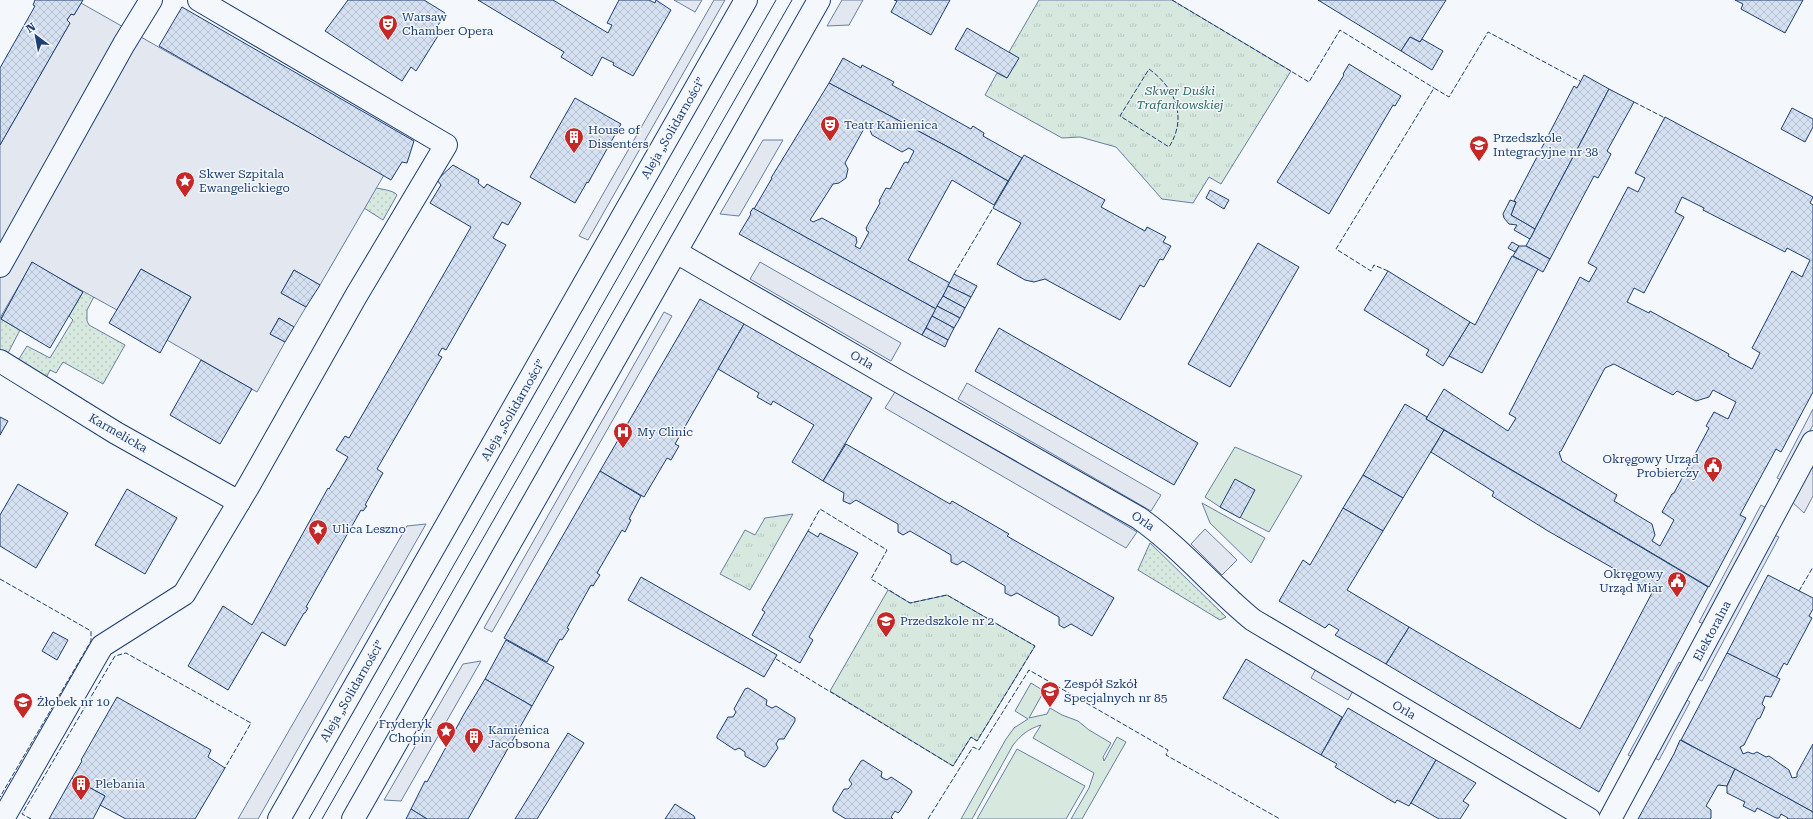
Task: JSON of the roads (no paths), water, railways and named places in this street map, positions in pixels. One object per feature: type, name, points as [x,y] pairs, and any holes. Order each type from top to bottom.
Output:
[{"type":"street","points":[[0,266],[122,48],[151,0]]},
{"type":"street","points":[[4,819],[102,646],[184,594],[239,502],[356,296],[446,145],[199,0]]},
{"type":"street","name":"Aleja „Solidarności”","points":[[279,819],[746,0]]},
{"type":"street","points":[[353,819],[819,0]]},
{"type":"street","name":"Orla","points":[[676,252],[891,377],[1139,518],[1169,541],[1223,594],[1253,620],[1589,819]]},
{"type":"street","name":"Karmelicka","points":[[0,361],[116,433],[239,502]]},
{"type":"street","name":"Elektoralna","points":[[1610,819],[1813,442]]},
{"type":"tram line","points":[[309,819],[776,0]]},
{"type":"tram line","points":[[322,819],[792,0]]},
{"type":"place","name":"Warsaw Chamber Opera","points":[[388,41]]},
{"type":"place","name":"Teatr Kamienica","points":[[830,142]]},
{"type":"place","name":"House of Dissenters","points":[[574,154]]},
{"type":"place","name":"Przedszkole Integracyjne nr 38","points":[[1479,162]]},
{"type":"place","name":"Skwer Szpitala Ewangelickiego","points":[[185,198]]},
{"type":"place","name":"My Clinic","points":[[623,449]]},
{"type":"place","name":"Okręgowy Urząd Probierczy","points":[[1713,483]]},
{"type":"place","name":"Ulica Leszno","points":[[318,546]]},
{"type":"place","name":"Okręgowy Urząd Miar","points":[[1677,598]]},
{"type":"place","name":"Przedszkole nr 2","points":[[886,638]]},
{"type":"place","name":"Zespół Szkół Specjalnych nr 85","points":[[1050,708]]},
{"type":"place","name":"Żłobek nr 10","points":[[23,719]]},
{"type":"place","name":"Fryderyk Chopin","points":[[446,748]]},
{"type":"place","name":"Kamienica Jacobsona","points":[[474,754]]},
{"type":"place","name":"Plebania","points":[[81,801]]},
{"type":"park label","name":"Skwer Duśki Trafankowskiej","points":[[1180,98]]}]
